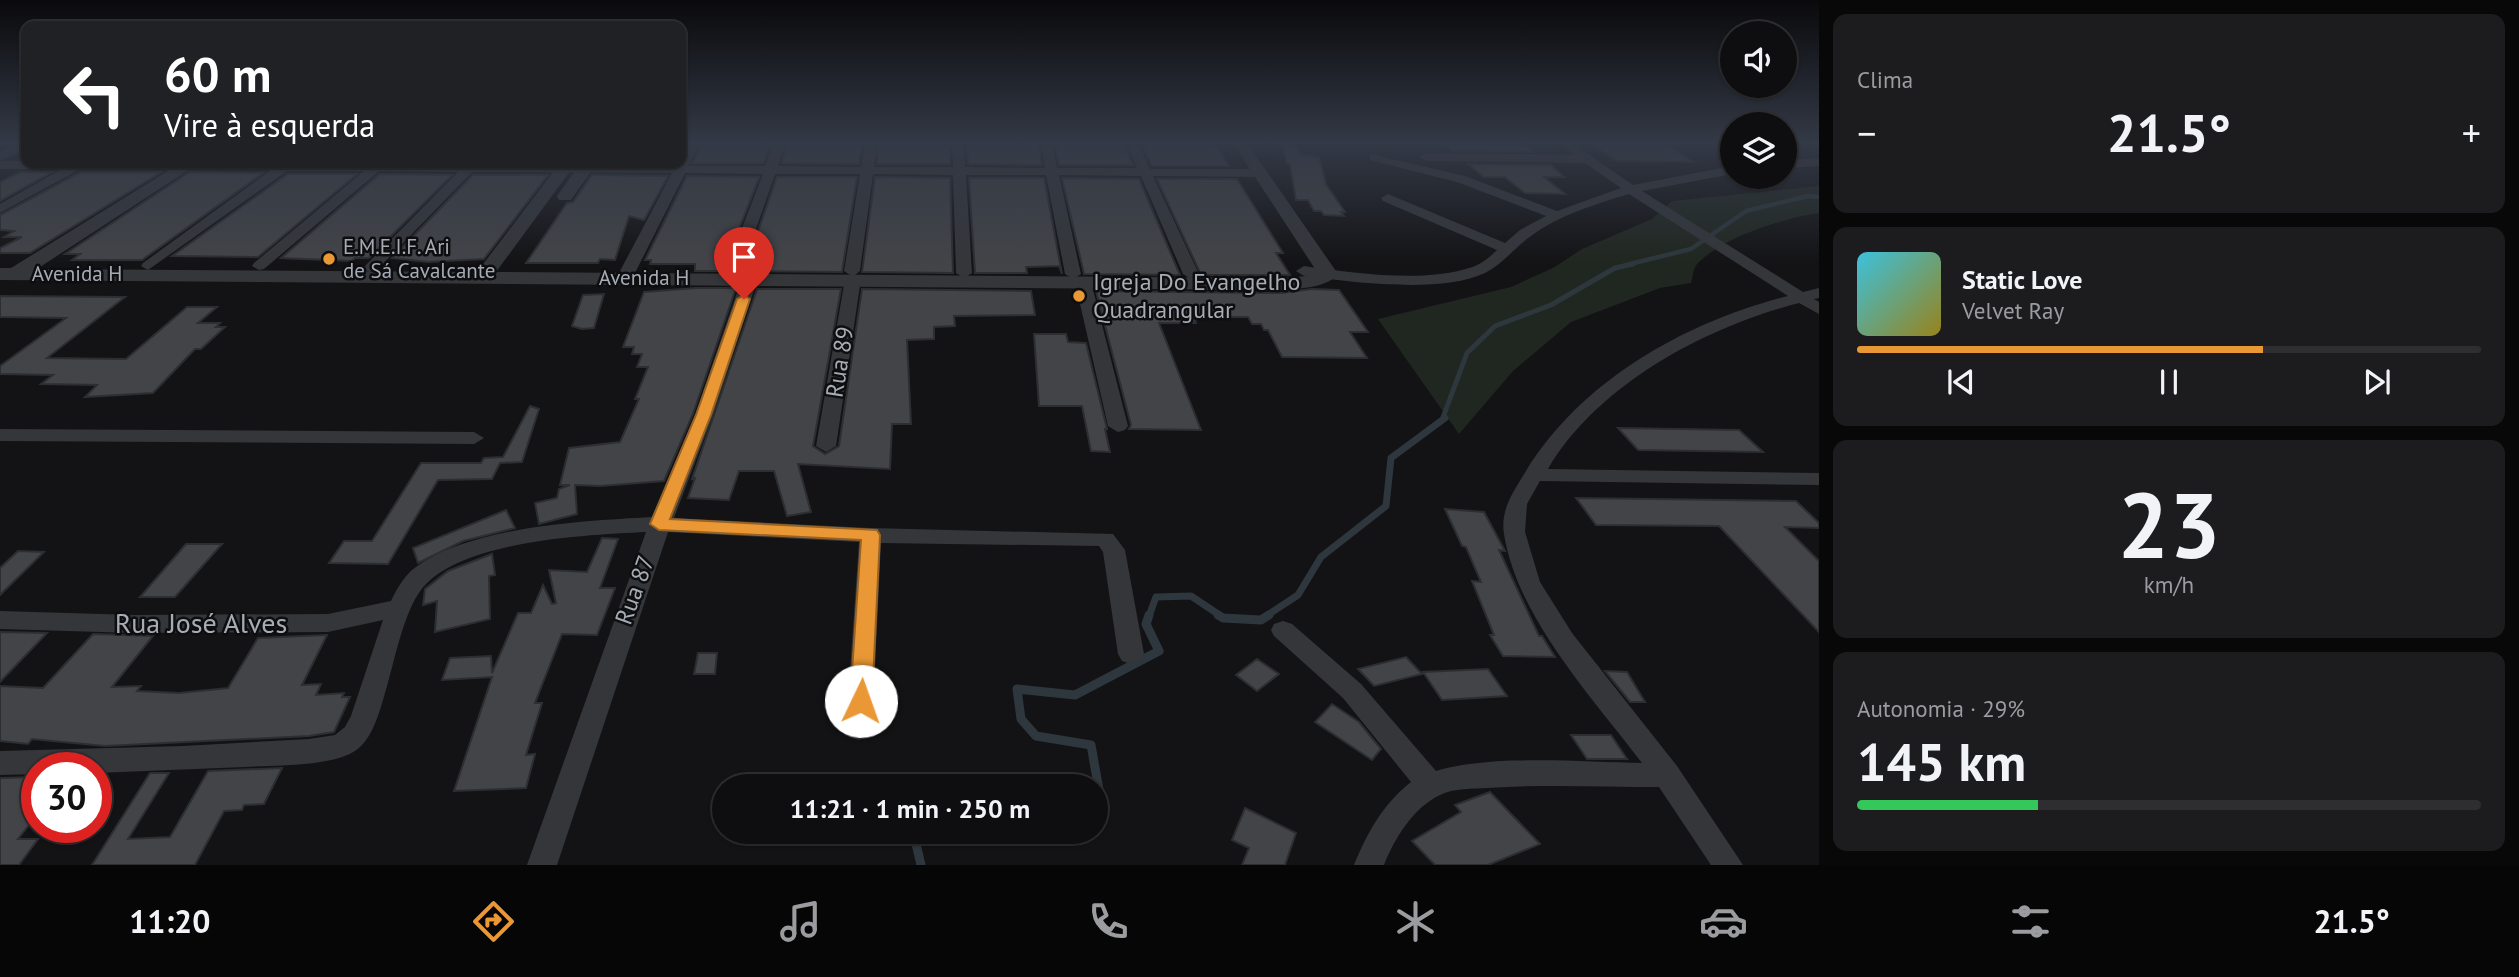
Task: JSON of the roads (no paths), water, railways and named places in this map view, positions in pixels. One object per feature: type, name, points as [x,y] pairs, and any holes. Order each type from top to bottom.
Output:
[{"type":"street","points":[[0,209],[46,183]]},
{"type":"street","points":[[7,272],[149,183]]},
{"type":"street","points":[[148,266],[263,183]]},
{"type":"street","points":[[259,266],[357,183]]},
{"type":"street","points":[[371,268],[453,183]]},
{"type":"street","points":[[496,274],[563,183]]},
{"type":"street","points":[[628,271],[672,183]]},
{"type":"street","name":"Rua 87","points":[[542,865],[580,745],[659,524],[704,415],[768,183]]},
{"type":"street","name":"Rua 89","points":[[826,446],[864,183]]},
{"type":"street","points":[[960,183],[964,273]]},
{"type":"street","points":[[1057,183],[1078,278],[1118,426]]},
{"type":"street","points":[[1152,183],[1191,274]]},
{"type":"street","points":[[1249,183],[1304,270],[1384,277],[1460,276],[1482,269],[1530,230],[1557,216],[1632,190],[1665,183]]},
{"type":"street","points":[[1269,183],[1328,274]]},
{"type":"street","points":[[1472,183],[1557,216]]},
{"type":"street","points":[[1623,183],[1733,255],[1814,296]]},
{"type":"street","points":[[1388,198],[1506,249]]},
{"type":"street","name":"Avenida H","points":[[7,272],[148,266],[259,266],[496,274],[628,271],[742,275]]},
{"type":"street","name":"Avenida H","points":[[852,275],[964,273],[1078,278],[1191,274],[1280,275],[1304,270]]},
{"type":"street","name":"Avenida H","points":[[7,272],[852,275],[1287,283],[1312,281],[1328,274]]},
{"type":"street","points":[[1728,865],[1667,775],[1563,640],[1529,583],[1514,532],[1517,505],[1546,455],[1583,412],[1649,360],[1719,323],[1814,296]]},
{"type":"street","points":[[0,435],[474,438]]},
{"type":"street","points":[[1535,475],[1819,479]]},
{"type":"street","points":[[0,763],[238,756],[346,744],[358,733],[401,608],[416,579],[471,551],[521,539],[659,524],[870,535],[1105,539],[1114,551],[1131,653]]},
{"type":"street","points":[[859,729],[870,535]]},
{"type":"street","name":"Rua José Alves","points":[[0,620],[135,624],[328,623],[401,608]]},
{"type":"street","points":[[1283,631],[1352,691],[1431,785]]},
{"type":"street","points":[[1374,863],[1385,832],[1406,806],[1431,785],[1458,778],[1513,774],[1667,775]]},
{"type":"waterway","points":[[1626,265],[1691,249],[1746,211],[1808,196],[1819,197]]},
{"type":"waterway","points":[[1442,420],[1467,353],[1495,326],[1551,305],[1615,268],[1633,264]]},
{"type":"waterway","points":[[1266,616],[1298,595],[1321,557],[1386,506],[1391,458],[1445,418]]},
{"type":"waterway","points":[[1149,616],[1156,597],[1191,596],[1221,616]]},
{"type":"waterway","points":[[1096,774],[1091,745],[1036,736],[1021,719],[1017,689],[1075,695],[1159,651],[1146,624],[1149,615]]},
{"type":"waterway","points":[[1218,615],[1223,618],[1261,620],[1269,615]]},
{"type":"waterway","points":[[916,844],[921,865]]},
{"type":"place","name":"E.M.E.I.F. Ari de Sá Cavalcante","points":[[329,259]]},
{"type":"place","name":"Igreja Do Evangelho Quadrangular","points":[[1079,296]]}]
